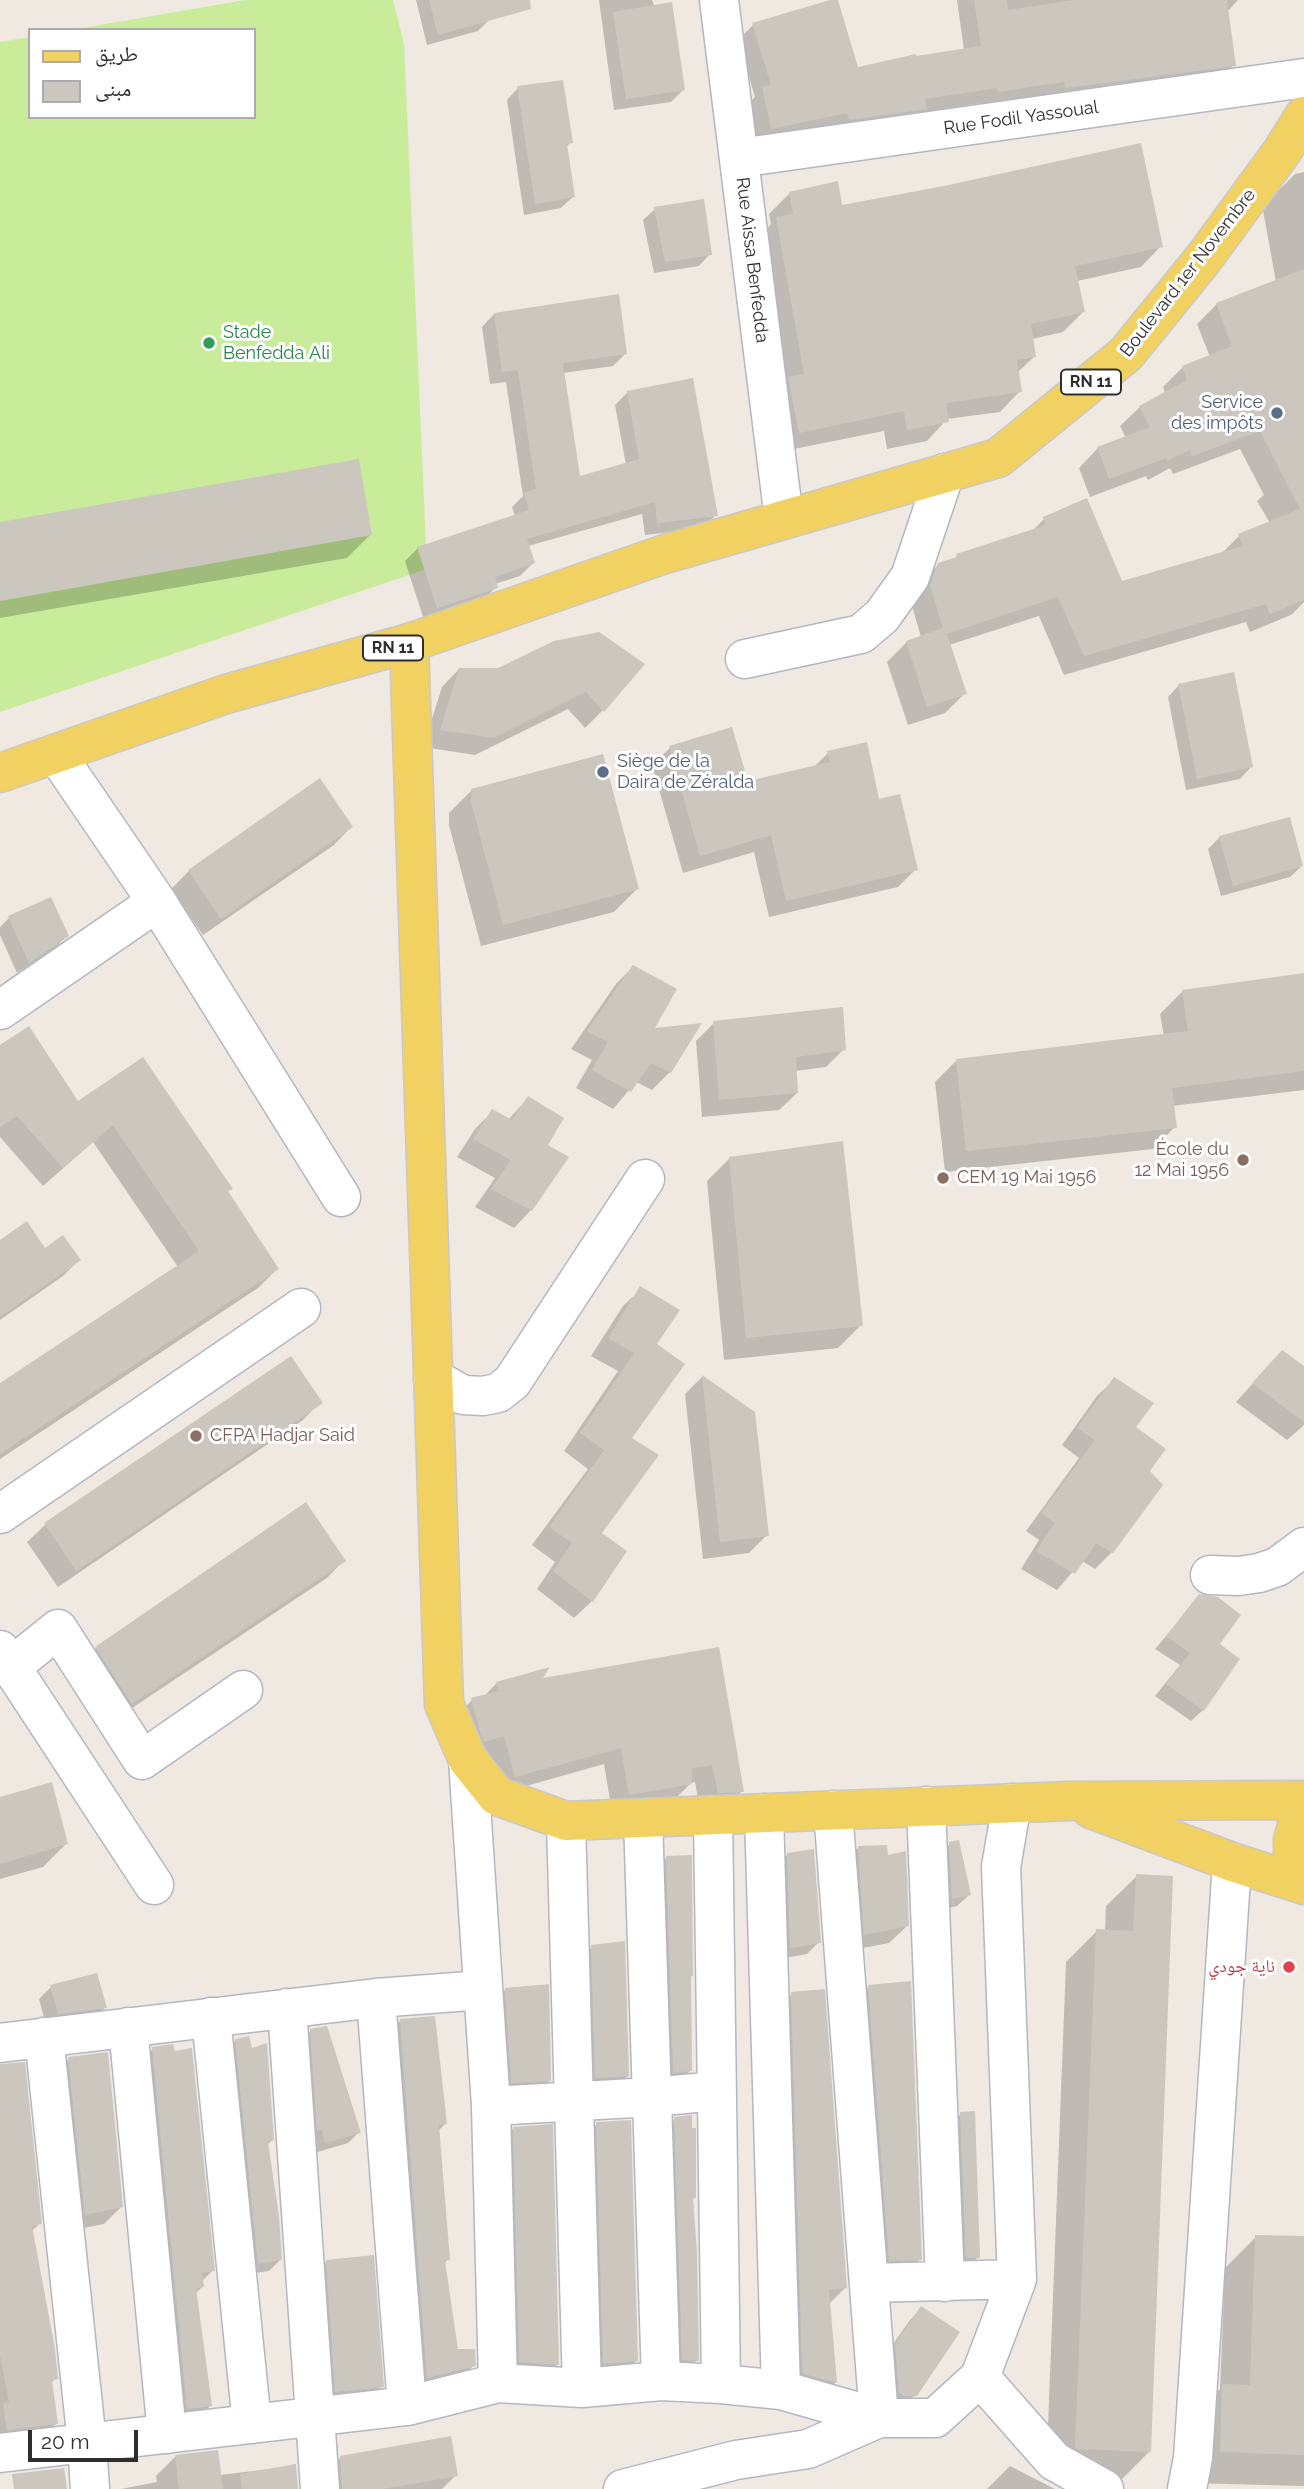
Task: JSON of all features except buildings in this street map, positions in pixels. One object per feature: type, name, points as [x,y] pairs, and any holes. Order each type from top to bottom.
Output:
[{"type":"main road","name":"Boulevard 1er Novembre","points":[[784,519],[998,458],[1126,354],[1204,257],[1283,150],[1304,116]]},
{"type":"main road","name":"RN 11","points":[[0,773],[226,694],[409,643],[665,554],[784,519]]},
{"type":"main road","points":[[409,643],[444,1704],[468,1760],[497,1796],[566,1821],[1070,1801],[1304,1800]]},
{"type":"main road","points":[[1070,1801],[1232,1862],[1304,1883]]},
{"type":"main road","points":[[1304,1815],[1297,1825],[1293,1840],[1293,1857],[1304,1883]]},
{"type":"street","name":"Rue Aissa Benfedda","points":[[719,0],[784,519]]},
{"type":"street","name":"Rue Fodil Yassoual","points":[[739,158],[1304,78]]},
{"type":"street","points":[[745,659],[861,634],[882,615],[910,577],[945,473]]},
{"type":"street","points":[[56,754],[157,902],[341,1197]]},
{"type":"street","points":[[0,1010],[157,902]]},
{"type":"street","points":[[433,1378],[463,1395],[483,1396],[498,1393],[512,1382],[645,1179]]},
{"type":"street","points":[[0,1514],[301,1308]]},
{"type":"street","points":[[1210,1575],[1239,1576],[1259,1573],[1277,1567],[1304,1547]]},
{"type":"street","points":[[154,1885],[6,1658],[58,1629],[142,1760],[243,1690]]},
{"type":"street","points":[[468,1760],[491,2106],[498,2383]]},
{"type":"street","points":[[1,2444],[88,2443],[408,2406],[498,2383],[582,2388],[661,2381],[721,2384],[781,2390],[878,2418],[935,2418],[980,2377],[1017,2279],[1001,1867],[1012,1803]]},
{"type":"street","points":[[926,1806],[945,2282]]},
{"type":"street","points":[[833,1810],[878,2418]]},
{"type":"street","points":[[765,1813],[781,2390]]},
{"type":"street","points":[[713,1815],[721,2384]]},
{"type":"street","points":[[643,1818],[661,2381]]},
{"type":"street","points":[[566,1821],[582,2388]]},
{"type":"street","points":[[1187,2489],[1193,2458],[1232,1862]]},
{"type":"street","points":[[0,2043],[376,1997],[483,1990]]},
{"type":"street","points":[[376,1997],[408,2406]]},
{"type":"street","points":[[287,2008],[320,2489]]},
{"type":"street","points":[[211,2017],[252,2424]]},
{"type":"street","points":[[128,2026],[167,2434]]},
{"type":"street","points":[[44,2037],[88,2443],[90,2489]]},
{"type":"street","points":[[491,2106],[717,2091]]},
{"type":"street","points":[[869,2283],[1017,2279]]},
{"type":"street","points":[[980,2377],[1054,2461],[1104,2489]]},
{"type":"street","points":[[623,2489],[736,2460],[808,2449],[878,2418]]},
{"type":"green space","name":"Stade Benfedda Ali","points":[[245,0],[393,0],[404,44],[427,569],[0,712],[0,42],[28,37],[28,119],[256,119],[256,28],[83,28]]},
{"type":"place","name":"Stade Benfedda Ali","points":[[209,343]]},
{"type":"place","name":"Service des impôts","points":[[1277,413]]},
{"type":"place","name":"Siège de la Daira de Zéralda","points":[[603,772]]},
{"type":"place","name":"École du 12 Mai 1956","points":[[1243,1160]]},
{"type":"place","name":"CEM 19 Mai 1956","points":[[943,1178]]},
{"type":"place","name":"CFPA Hadjar Said","points":[[196,1436]]},
{"type":"place","name":"ناية جودي","points":[[1289,1967]]}]
